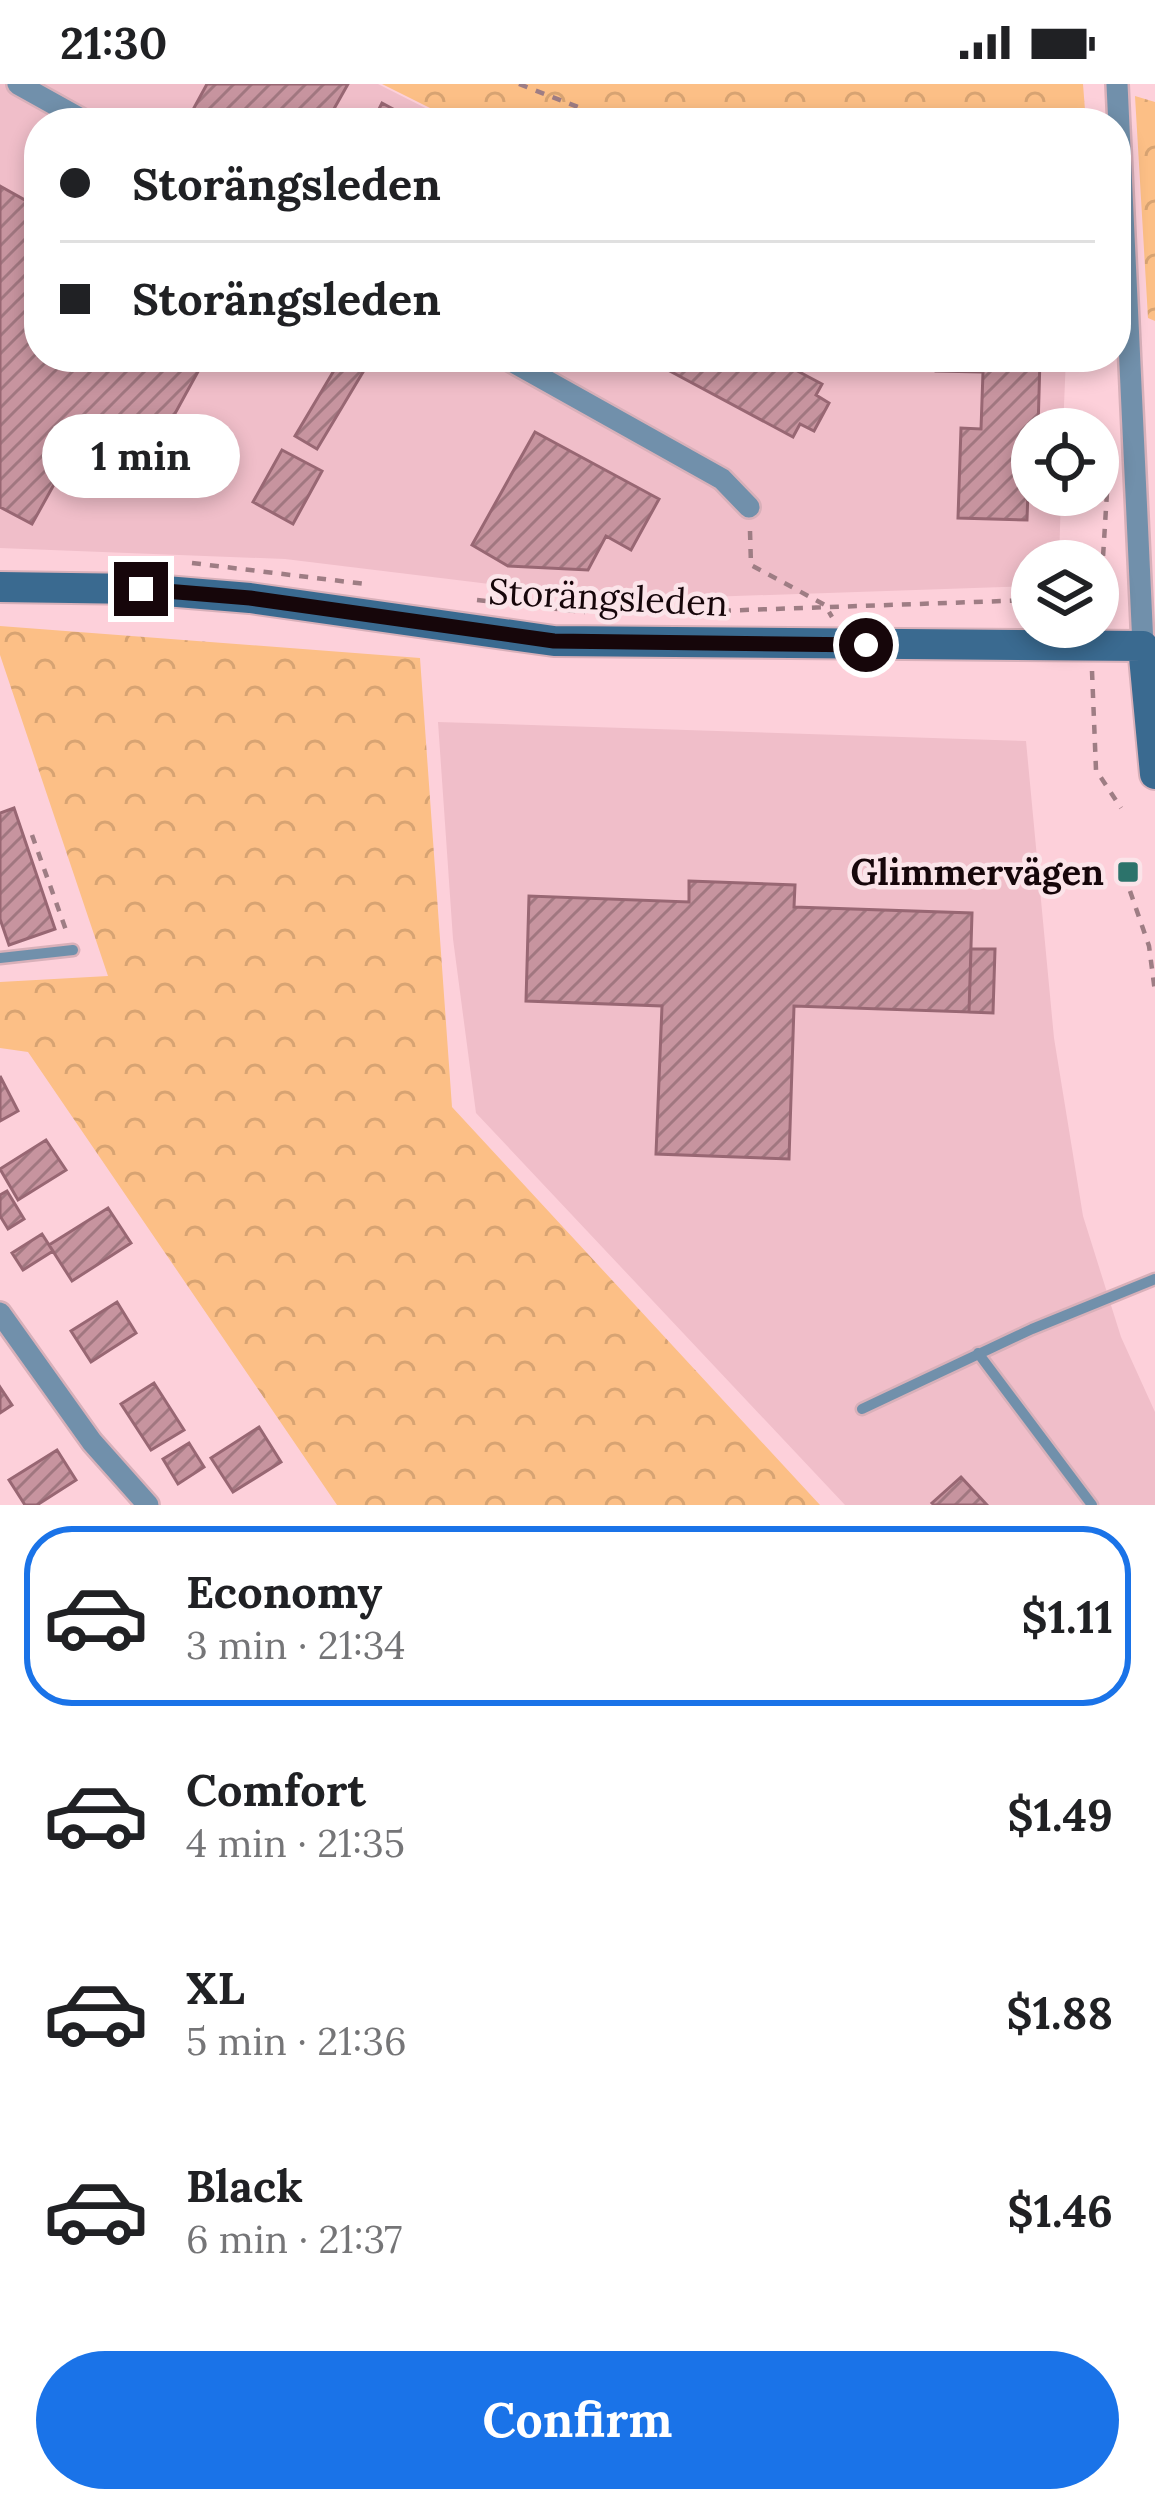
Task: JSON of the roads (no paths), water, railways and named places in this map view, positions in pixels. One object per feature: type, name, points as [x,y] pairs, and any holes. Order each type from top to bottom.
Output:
[{"type":"main road","name":"Storängsleden","points":[[0,587],[141,589],[250,598],[554,641],[1143,646]]},
{"type":"main road","points":[[1143,646],[1155,774]]},
{"type":"street","points":[[18,84],[61,108]]},
{"type":"street","points":[[531,372],[722,479],[749,507]]},
{"type":"street","points":[[1130,372],[1143,646]]},
{"type":"street","points":[[0,1312],[92,1442],[148,1505]]},
{"type":"lane","points":[[0,958],[73,950]]},
{"type":"lane","points":[[862,1409],[978,1353],[1155,1279]]},
{"type":"lane","points":[[978,1353],[1092,1505]]},
{"type":"place","name":"Glimmervägen","points":[[1128,872]]}]
